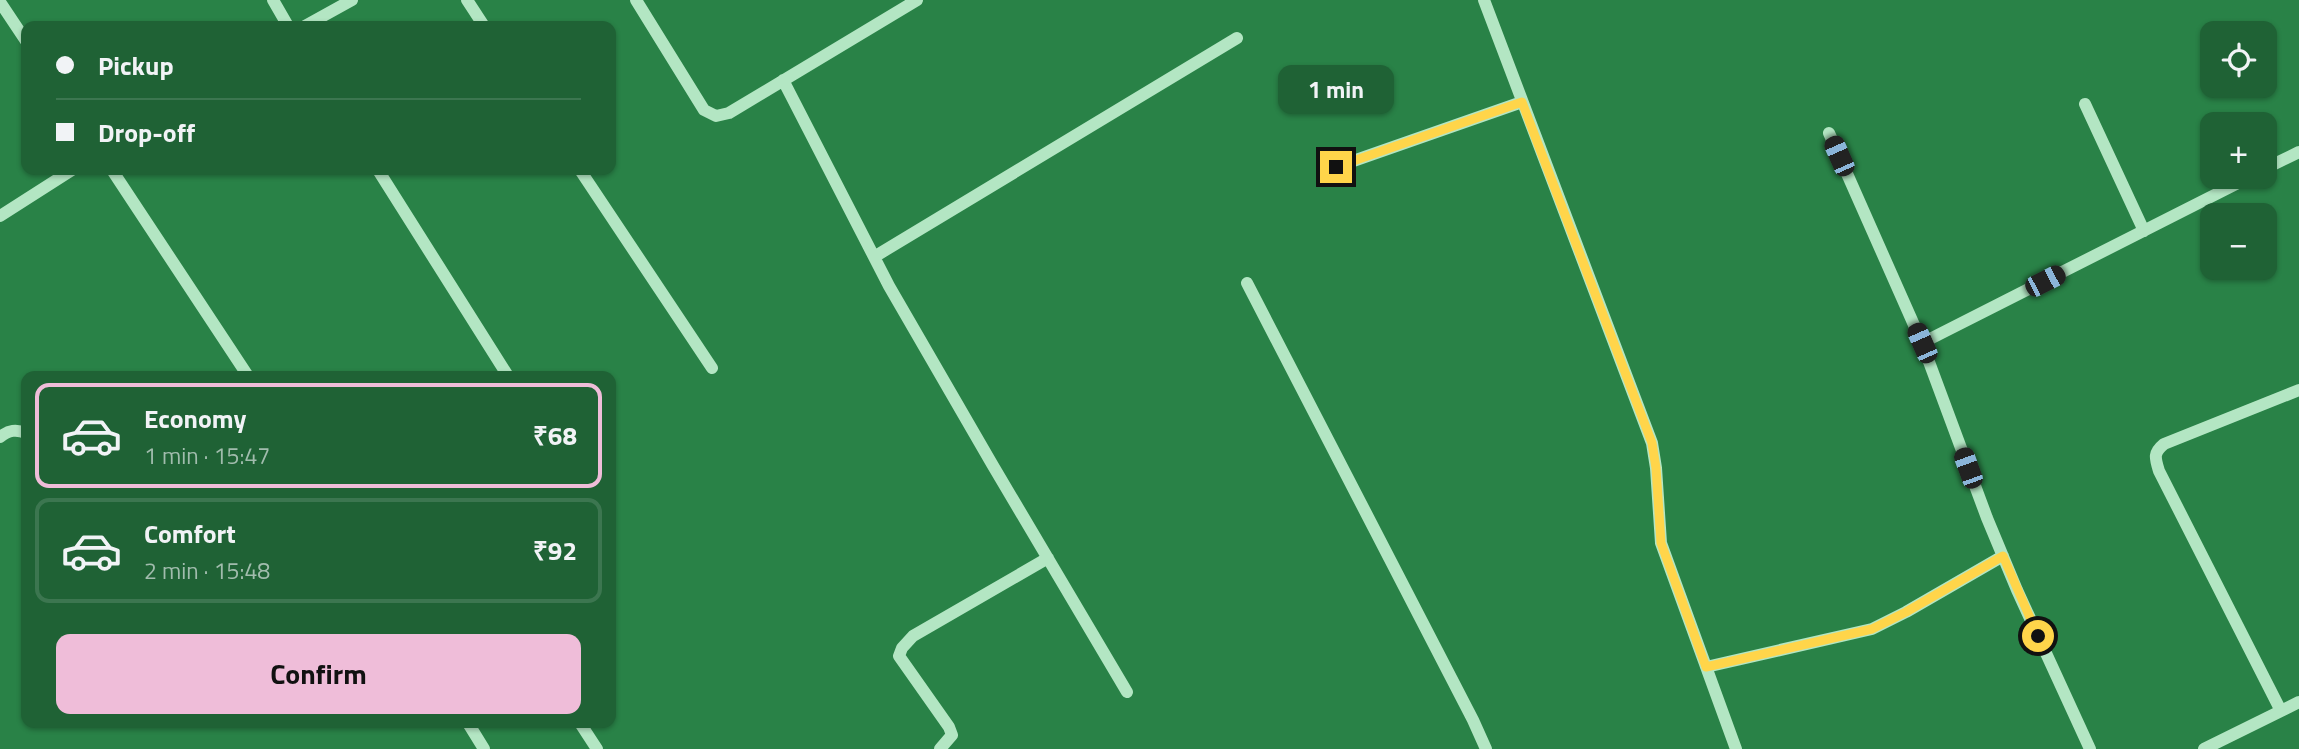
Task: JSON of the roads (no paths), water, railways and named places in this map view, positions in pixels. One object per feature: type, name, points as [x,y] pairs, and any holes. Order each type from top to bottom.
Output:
[{"type":"street","points":[[273,0],[285,21]]},
{"type":"street","points":[[314,21],[352,0]]},
{"type":"street","points":[[467,0],[481,21]]},
{"type":"street","points":[[636,0],[704,110],[716,116],[729,113],[917,0]]},
{"type":"street","points":[[1484,0],[1652,443],[1661,543],[1737,749]]},
{"type":"street","points":[[0,2],[21,34]]},
{"type":"street","points":[[874,257],[1237,38]]},
{"type":"street","points":[[783,80],[874,257],[1128,692]]},
{"type":"street","points":[[1336,167],[1522,102]]},
{"type":"street","points":[[2085,104],[2144,231]]},
{"type":"street","points":[[1829,133],[1922,343],[2003,556],[2090,749]]},
{"type":"street","points":[[2277,163],[2299,152]]},
{"type":"street","points":[[0,216],[64,175]]},
{"type":"street","points":[[115,175],[245,371]]},
{"type":"street","points":[[381,175],[505,371]]},
{"type":"street","points":[[583,175],[712,368]]},
{"type":"street","points":[[1922,343],[2226,189]]},
{"type":"street","points":[[1247,283],[1486,749]]},
{"type":"street","points":[[2281,710],[2213,581],[2154,457],[2164,444],[2299,390]]},
{"type":"street","points":[[0,437],[17,430],[21,431]]},
{"type":"street","points":[[1706,667],[1872,629],[2003,556]]},
{"type":"street","points":[[940,749],[952,735],[949,727],[900,656],[902,648],[914,636],[1048,558]]},
{"type":"street","points":[[2204,749],[2299,702]]},
{"type":"street","points":[[471,728],[484,749]]},
{"type":"street","points":[[583,728],[597,749]]}]
